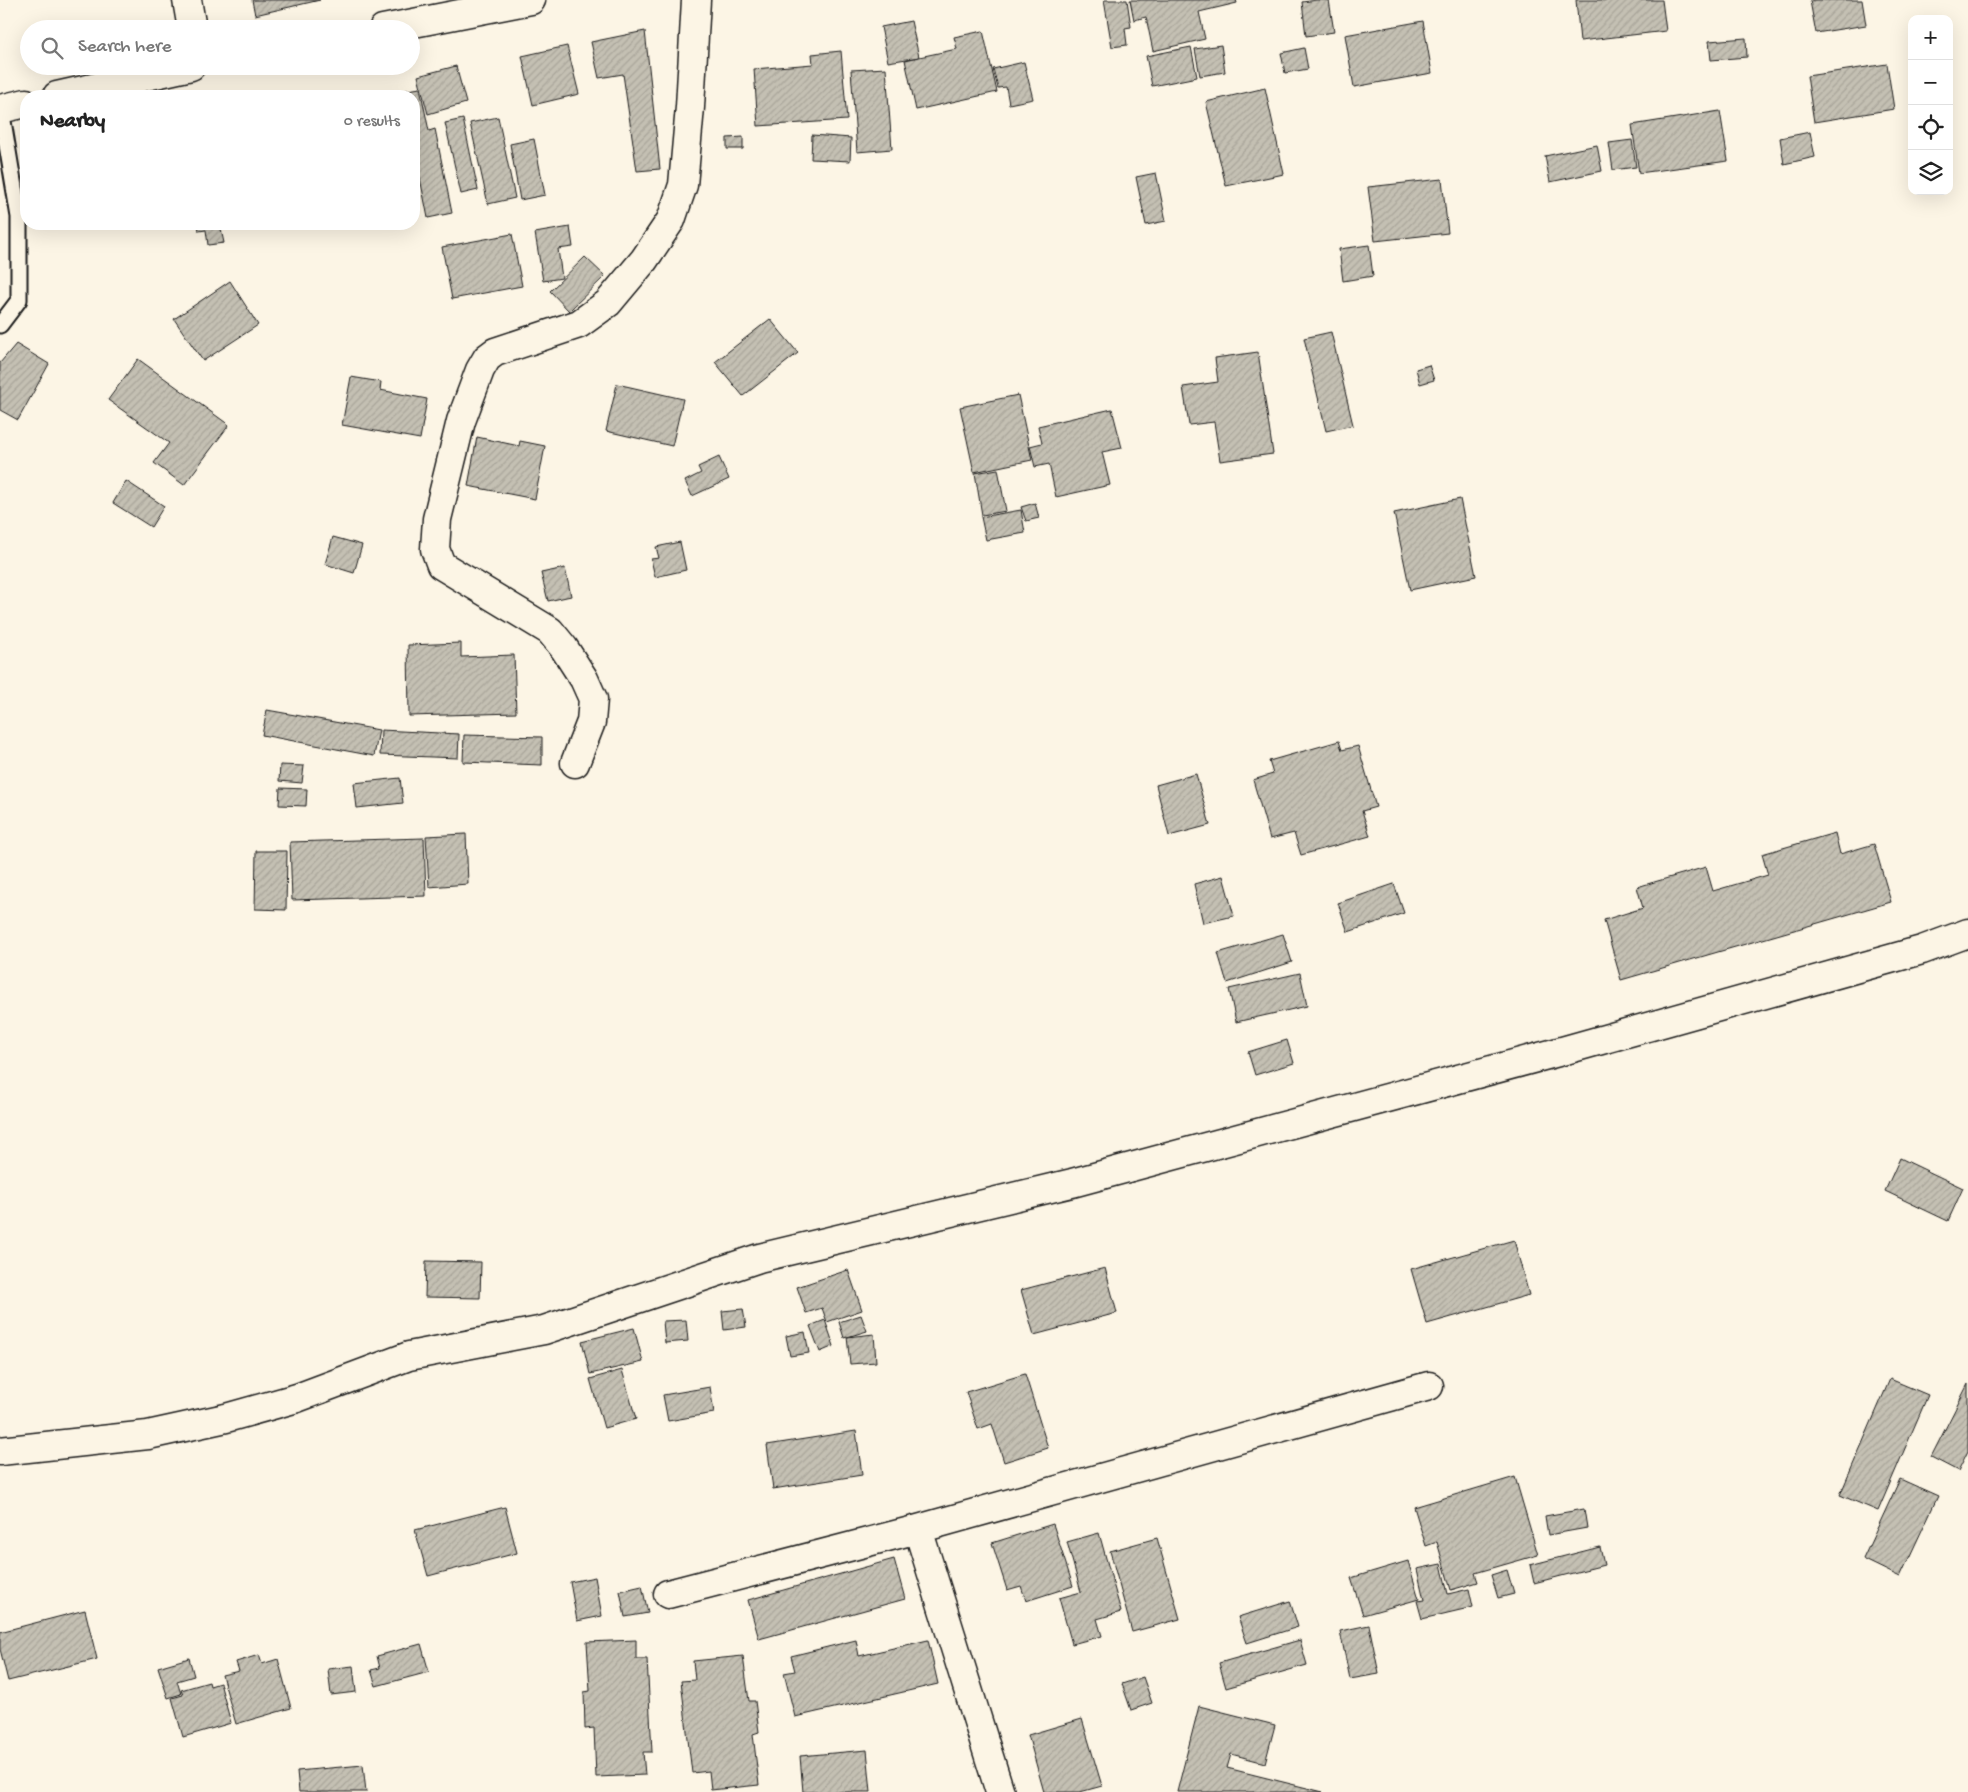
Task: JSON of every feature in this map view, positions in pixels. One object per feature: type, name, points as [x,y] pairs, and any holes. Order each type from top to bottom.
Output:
[{"type":"street","points":[[187,0],[190,20]]},
{"type":"street","points":[[420,22],[531,0]]},
{"type":"street","points":[[575,763],[591,722],[593,699],[584,680],[564,648],[550,632],[441,565],[435,549],[437,518],[461,421],[480,370],[487,358],[495,352],[579,324],[608,304],[644,260],[671,220],[683,185],[690,107],[696,0]]},
{"type":"street","points":[[84,90],[151,75]]},
{"type":"street","points":[[0,109],[20,104]]},
{"type":"street","points":[[0,1451],[148,1435],[226,1418],[297,1398],[409,1356],[544,1330],[759,1258],[1082,1181],[1571,1049],[1922,950],[1968,933]]},
{"type":"street","points":[[668,1594],[918,1529],[1430,1386]]},
{"type":"street","points":[[918,1529],[1000,1792]]},
{"type":"lane","points":[[0,109],[19,217],[19,300],[0,326]]},
{"type":"building","points":[[252,0],[320,0],[255,15]]},
{"type":"building","points":[[1104,0],[1127,0],[1131,27],[1125,28],[1127,45],[1112,47]]},
{"type":"building","points":[[1130,0],[1236,0],[1237,3],[1199,12],[1205,39],[1153,51],[1146,17],[1134,20]]},
{"type":"building","points":[[1329,0],[1334,32],[1306,36],[1302,2]]},
{"type":"building","points":[[1576,0],[1662,0],[1666,31],[1580,41]]},
{"type":"building","points":[[1862,0],[1866,25],[1816,33],[1810,1]]},
{"type":"building","points":[[911,21],[919,57],[888,62],[881,27]]},
{"type":"building","points":[[1423,21],[1432,73],[1354,87],[1345,35]]},
{"type":"building","points":[[645,31],[660,169],[637,171],[623,74],[599,78],[591,42]]},
{"type":"building","points":[[983,31],[997,92],[916,110],[905,60],[957,49],[954,37]]},
{"type":"building","points":[[1746,38],[1747,57],[1711,60],[1709,41]]},
{"type":"building","points":[[1221,45],[1225,72],[1200,76],[1195,49]]},
{"type":"building","points":[[567,46],[579,94],[533,105],[522,56]]},
{"type":"building","points":[[1191,47],[1197,77],[1152,86],[1146,56]]},
{"type":"building","points":[[1304,48],[1308,69],[1285,73],[1281,53]]},
{"type":"building","points":[[841,51],[847,120],[758,126],[754,69],[813,64],[812,54]]},
{"type":"building","points":[[1024,62],[1033,99],[1009,104],[1006,87],[998,88],[993,69]]},
{"type":"building","points":[[1887,64],[1894,109],[1814,122],[1807,76]]},
{"type":"building","points":[[456,66],[466,103],[428,114],[418,76]]},
{"type":"building","points":[[886,68],[892,149],[857,152],[851,70]]},
{"type":"building","points":[[420,88],[429,131],[435,129],[452,213],[428,218],[420,178],[420,90],[408,90]]},
{"type":"building","points":[[1265,88],[1284,174],[1226,186],[1206,102]]},
{"type":"building","points":[[1720,111],[1728,161],[1639,173],[1632,125]]},
{"type":"building","points":[[498,117],[515,198],[488,204],[470,123]]},
{"type":"building","points":[[463,119],[478,190],[461,194],[445,123]]},
{"type":"building","points":[[1810,132],[1815,157],[1784,164],[1780,138]]},
{"type":"building","points":[[812,135],[851,138],[850,161],[811,159]]},
{"type":"building","points":[[743,137],[743,149],[727,149],[727,138]]},
{"type":"building","points":[[534,139],[545,195],[520,200],[510,144]]},
{"type":"building","points":[[1632,140],[1636,167],[1613,170],[1609,143]]},
{"type":"building","points":[[1597,145],[1602,171],[1550,182],[1545,156]]},
{"type":"building","points":[[1156,173],[1166,221],[1146,225],[1136,177]]},
{"type":"building","points":[[1442,179],[1448,233],[1375,241],[1368,187]]},
{"type":"building","points":[[570,227],[573,247],[558,249],[562,278],[543,281],[535,233]]},
{"type":"building","points":[[206,230],[221,230],[224,243],[208,245]]},
{"type":"building","points":[[512,234],[522,286],[452,299],[442,247]]},
{"type":"building","points":[[1369,245],[1373,276],[1343,281],[1339,249]]},
{"type":"building","points":[[585,257],[605,276],[569,311],[550,291]]},
{"type":"building","points":[[230,281],[258,325],[203,361],[174,319]]},
{"type":"building","points":[[770,319],[798,353],[743,396],[715,362]]},
{"type":"building","points":[[1331,332],[1353,425],[1326,431],[1304,338]]},
{"type":"building","points":[[16,344],[49,364],[18,420],[0,410],[0,363]]},
{"type":"building","points":[[1258,352],[1273,454],[1220,461],[1214,422],[1189,425],[1183,387],[1218,382],[1215,358]]},
{"type":"building","points":[[138,359],[229,425],[184,485],[154,463],[169,443],[108,400]]},
{"type":"building","points":[[1429,365],[1434,380],[1420,384],[1416,369]]},
{"type":"building","points":[[351,377],[381,382],[380,390],[427,399],[420,439],[342,425]]},
{"type":"building","points":[[617,384],[683,399],[672,446],[606,431]]},
{"type":"building","points":[[1018,395],[1032,460],[974,472],[960,407]]},
{"type":"building","points":[[1112,409],[1122,448],[1102,452],[1110,485],[1056,497],[1049,464],[1035,467],[1030,446],[1042,443],[1038,426]]},
{"type":"building","points":[[477,437],[519,446],[520,441],[545,446],[535,499],[468,486]]},
{"type":"building","points":[[719,457],[729,479],[692,496],[685,481],[701,473],[698,467]]},
{"type":"building","points":[[998,469],[1006,511],[982,515],[975,473]]},
{"type":"building","points":[[126,481],[164,506],[151,527],[113,503]]},
{"type":"building","points":[[1460,499],[1476,576],[1410,590],[1394,513]]},
{"type":"building","points":[[1035,503],[1039,518],[1026,521],[1021,507]]},
{"type":"building","points":[[1021,510],[1025,533],[986,540],[981,517]]},
{"type":"building","points":[[333,537],[362,545],[354,573],[325,564]]},
{"type":"building","points":[[680,542],[686,570],[655,577],[651,559],[659,558],[656,547]]},
{"type":"building","points":[[565,568],[571,596],[548,601],[541,573]]},
{"type":"building","points":[[461,643],[461,657],[514,655],[516,713],[409,716],[408,645]]},
{"type":"building","points":[[267,710],[379,730],[374,756],[262,735]]},
{"type":"building","points":[[381,730],[459,734],[458,758],[380,755]]},
{"type":"building","points":[[464,735],[542,737],[542,765],[463,762]]},
{"type":"building","points":[[1339,741],[1342,750],[1358,746],[1376,807],[1362,811],[1370,836],[1301,855],[1294,833],[1270,839],[1253,780],[1273,774],[1269,761]]},
{"type":"building","points":[[280,765],[304,766],[302,783],[279,781]]},
{"type":"building","points":[[1196,774],[1210,825],[1169,836],[1156,785]]},
{"type":"building","points":[[400,778],[403,803],[357,808],[354,783]]},
{"type":"building","points":[[280,788],[307,789],[306,806],[279,805]]},
{"type":"building","points":[[1835,833],[1840,854],[1874,844],[1891,902],[1621,980],[1604,920],[1643,908],[1637,887],[1706,867],[1713,891],[1768,875],[1762,854]]},
{"type":"building","points":[[466,834],[468,884],[429,887],[426,836]]},
{"type":"building","points":[[424,838],[426,896],[292,900],[290,842]]},
{"type":"building","points":[[256,851],[287,851],[286,910],[255,909]]},
{"type":"building","points":[[1223,876],[1234,916],[1203,923],[1194,884]]},
{"type":"building","points":[[1394,884],[1404,913],[1348,932],[1338,903]]},
{"type":"building","points":[[1283,934],[1292,962],[1227,983],[1218,953]]},
{"type":"building","points":[[1300,973],[1307,1006],[1236,1022],[1229,989]]},
{"type":"building","points":[[1287,1040],[1294,1063],[1255,1075],[1248,1052]]},
{"type":"building","points":[[1900,1158],[1963,1188],[1948,1221],[1885,1191]]},
{"type":"building","points":[[1514,1240],[1529,1295],[1427,1324],[1411,1269]]},
{"type":"building","points":[[426,1261],[481,1262],[480,1298],[425,1297]]},
{"type":"building","points":[[1105,1268],[1117,1313],[1034,1335],[1021,1290]]},
{"type":"building","points":[[848,1270],[862,1310],[827,1322],[822,1308],[806,1313],[797,1287]]},
{"type":"building","points":[[743,1309],[746,1327],[724,1330],[722,1311]]},
{"type":"building","points":[[861,1315],[867,1331],[844,1338],[839,1322]]},
{"type":"building","points":[[686,1320],[688,1341],[665,1343],[663,1321]]},
{"type":"building","points":[[825,1320],[834,1346],[820,1352],[810,1326]]},
{"type":"building","points":[[634,1328],[643,1362],[590,1374],[582,1341]]},
{"type":"building","points":[[805,1332],[809,1353],[790,1356],[786,1336]]},
{"type":"building","points":[[874,1334],[876,1362],[850,1364],[847,1337]]},
{"type":"building","points":[[622,1370],[636,1419],[604,1428],[590,1379]]},
{"type":"building","points":[[1025,1374],[1048,1448],[1004,1462],[992,1424],[978,1429],[966,1392]]},
{"type":"building","points":[[1890,1379],[1928,1395],[1878,1511],[1840,1495]]},
{"type":"building","points":[[1968,1384],[1968,1451],[1958,1471],[1931,1457]]},
{"type":"building","points":[[710,1387],[714,1413],[668,1421],[663,1395]]},
{"type":"building","points":[[856,1431],[862,1475],[773,1489],[767,1445]]},
{"type":"building","points":[[1515,1477],[1538,1555],[1475,1573],[1478,1582],[1451,1590],[1437,1542],[1426,1546],[1414,1507]]},
{"type":"building","points":[[1900,1479],[1938,1496],[1900,1577],[1863,1559]]},
{"type":"building","points":[[505,1507],[517,1553],[428,1576],[415,1530]]},
{"type":"building","points":[[1584,1509],[1587,1528],[1548,1535],[1545,1516]]},
{"type":"building","points":[[1053,1524],[1073,1586],[1026,1601],[1021,1586],[1007,1590],[992,1543]]},
{"type":"building","points":[[1099,1533],[1121,1612],[1097,1619],[1102,1636],[1072,1644],[1059,1598],[1081,1592],[1067,1542]]},
{"type":"building","points":[[1157,1538],[1180,1619],[1132,1632],[1110,1551]]},
{"type":"building","points":[[1600,1547],[1604,1565],[1534,1583],[1530,1565]]},
{"type":"building","points":[[894,1559],[905,1599],[759,1639],[748,1600]]},
{"type":"building","points":[[1408,1561],[1419,1599],[1363,1615],[1351,1578]]},
{"type":"building","points":[[1441,1564],[1448,1594],[1469,1589],[1473,1607],[1422,1619],[1417,1601],[1424,1600],[1417,1569]]},
{"type":"building","points":[[1507,1570],[1514,1594],[1498,1598],[1491,1575]]},
{"type":"building","points":[[595,1577],[602,1616],[577,1621],[570,1582]]},
{"type":"building","points":[[642,1586],[648,1613],[625,1617],[620,1591]]},
{"type":"building","points":[[1290,1601],[1298,1627],[1247,1643],[1238,1617]]},
{"type":"building","points":[[85,1610],[97,1659],[8,1681],[0,1649],[0,1632]]},
{"type":"building","points":[[1369,1625],[1379,1674],[1350,1679],[1340,1631]]},
{"type":"building","points":[[636,1640],[636,1659],[647,1659],[652,1752],[643,1752],[645,1775],[596,1777],[594,1728],[585,1729],[584,1692],[590,1691],[587,1642]]},
{"type":"building","points":[[856,1640],[859,1656],[928,1640],[938,1684],[795,1717],[784,1673],[795,1671],[791,1656]]},
{"type":"building","points":[[1300,1640],[1307,1665],[1226,1688],[1219,1663]]},
{"type":"building","points":[[421,1644],[429,1672],[376,1686],[371,1670],[380,1668],[377,1656]]},
{"type":"building","points":[[259,1655],[262,1664],[278,1659],[291,1708],[236,1724],[222,1675],[239,1671],[236,1662]]},
{"type":"building","points":[[743,1656],[749,1701],[755,1701],[759,1732],[753,1734],[759,1785],[711,1790],[709,1771],[692,1773],[681,1681],[695,1680],[693,1661]]},
{"type":"building","points":[[189,1658],[194,1676],[177,1681],[181,1694],[168,1698],[158,1667]]},
{"type":"building","points":[[353,1666],[356,1692],[331,1695],[328,1669]]},
{"type":"building","points":[[1143,1677],[1152,1703],[1131,1710],[1122,1684]]},
{"type":"building","points":[[209,1682],[210,1686],[220,1683],[231,1723],[183,1737],[172,1698],[183,1695],[181,1690]]},
{"type":"building","points":[[1199,1706],[1275,1725],[1265,1763],[1231,1754],[1227,1768],[1323,1792],[1177,1792]]},
{"type":"building","points":[[1082,1719],[1102,1786],[1080,1792],[1044,1792],[1028,1735]]},
{"type":"building","points":[[867,1750],[871,1792],[803,1792],[800,1756]]},
{"type":"building","points":[[363,1765],[366,1792],[299,1792],[297,1771]]}]
